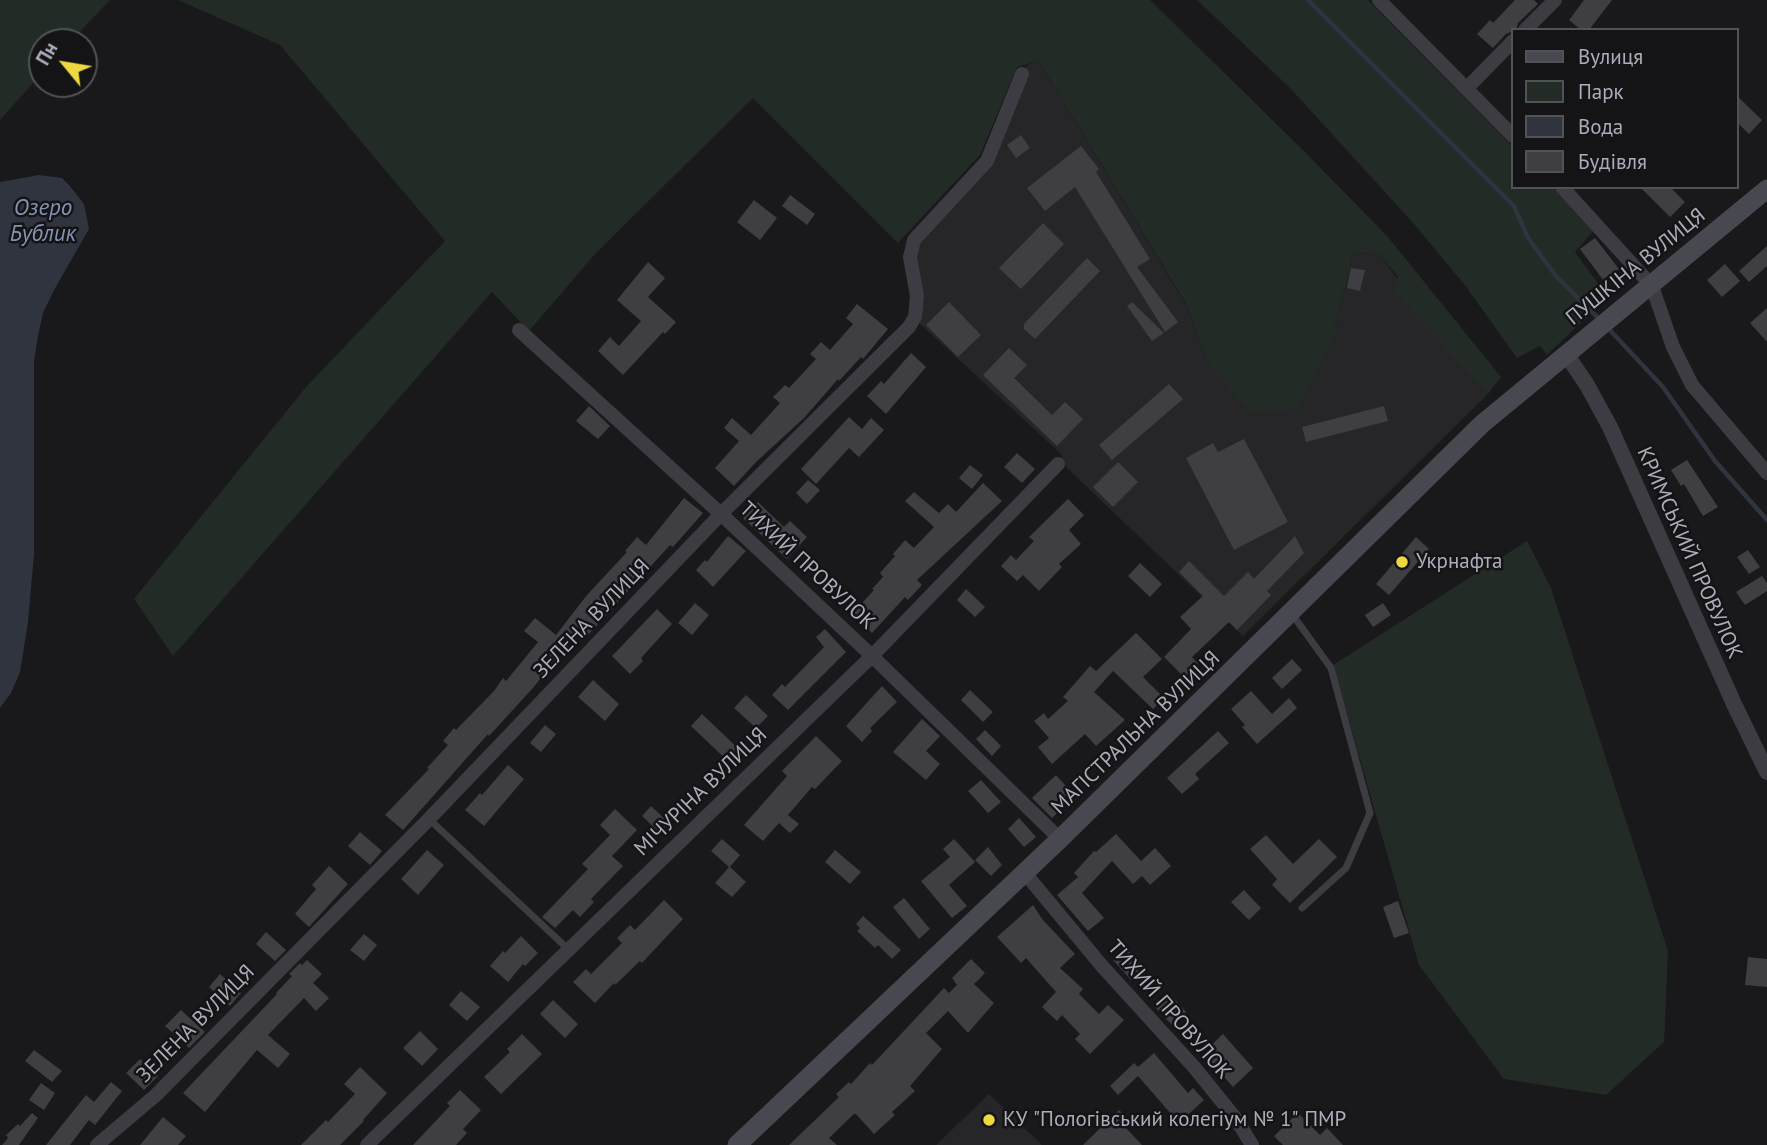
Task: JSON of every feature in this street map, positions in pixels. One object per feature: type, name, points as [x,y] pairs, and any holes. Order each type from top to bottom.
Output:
[{"type":"main road","name":"ПУШКІНА ВУЛИЦЯ","points":[[1566,354],[1765,194]]},
{"type":"main road","name":"МАГІСТРАЛЬНА ВУЛИЦЯ","points":[[737,1145],[1060,839],[1482,424],[1566,354]]},
{"type":"street","points":[[1379,0],[1512,135]]},
{"type":"street","points":[[1527,28],[1555,0]]},
{"type":"street","points":[[1467,88],[1512,42]]},
{"type":"street","name":"ЗЕЛЕНА ВУЛИЦЯ","points":[[97,1145],[156,1095],[429,819],[721,514],[909,327],[915,317],[917,296],[910,257],[914,240],[988,161],[1022,74]]},
{"type":"street","points":[[1564,189],[1652,286],[1673,347],[1692,385],[1767,473]]},
{"type":"street","name":"ТИХИЙ ПРОВУЛОК","points":[[519,330],[872,656],[1060,839]]},
{"type":"street","name":"КРИМСЬКИЙ ПРОВУЛОК","points":[[1566,354],[1610,427],[1767,772]]},
{"type":"street","name":"МІЧУРІНА ВУЛИЦЯ","points":[[367,1145],[872,656],[1058,464]]},
{"type":"street","name":"ТИХИЙ ПРОВУЛОК","points":[[1024,872],[1102,967],[1194,1067],[1236,1119],[1252,1145]]},
{"type":"lane","points":[[1292,613],[1331,668],[1370,813],[1346,868],[1302,908]]},
{"type":"lane","points":[[429,819],[569,950]]},
{"type":"shaded area","points":[[1039,61],[1186,305],[1208,363],[1335,328],[1350,268],[1350,256],[1360,252],[1380,255],[1448,349],[1488,394],[1243,636],[1066,467],[1060,453],[917,321],[914,257],[917,241],[991,162],[1027,65]]},
{"type":"shaded area","name":"КУ \"Пологівський колегіум № 1\" ПМР","points":[[989,1094],[1042,1145],[936,1145]]},
{"type":"green space","points":[[0,0],[110,0],[83,28],[28,28],[28,89],[0,120]]},
{"type":"green space","points":[[178,0],[1150,0],[1388,237],[1501,377],[1488,394],[1392,290],[1398,277],[1380,255],[1360,252],[1350,256],[1350,268],[1335,328],[1337,331],[1298,409],[1251,414],[1208,363],[1186,304],[1039,61],[1017,67],[980,155],[898,243],[753,98],[596,253],[529,331],[492,292],[173,656],[134,599],[307,386],[445,241],[280,45]]},
{"type":"green space","points":[[1197,0],[1368,0],[1512,146],[1512,189],[1555,189],[1594,230],[1575,252],[1608,297],[1547,355],[1540,346],[1517,358],[1467,288],[1415,225],[1290,88]]},
{"type":"green space","points":[[1527,541],[1551,588],[1668,951],[1664,1042],[1606,1095],[1504,1079],[1419,965],[1333,665]]},
{"type":"water","name":"Озеро Бублик","points":[[39,175],[62,178],[69,185],[84,204],[89,229],[43,313],[38,336],[34,361],[34,554],[28,622],[20,672],[11,693],[0,708],[0,182]]},
{"type":"building","points":[[1515,0],[1534,0],[1538,4],[1518,23],[1517,28],[1512,28],[1512,32],[1506,34],[1493,48],[1477,34],[1490,20],[1493,23]]},
{"type":"building","points":[[1584,0],[1612,0],[1591,28],[1579,28],[1569,20]]},
{"type":"building","points":[[1739,98],[1762,120],[1749,134],[1739,124]]},
{"type":"building","points":[[1021,135],[1030,148],[1016,158],[1007,145]]},
{"type":"building","points":[[1081,146],[1099,169],[1096,172],[1150,259],[1137,267],[1178,322],[1165,332],[1075,187],[1045,211],[1027,188]]},
{"type":"building","points":[[1642,189],[1672,189],[1685,202],[1670,217]]},
{"type":"building","points":[[790,195],[815,214],[807,225],[782,206]]},
{"type":"building","points":[[754,200],[777,218],[760,240],[737,222]]},
{"type":"building","points":[[1043,223],[1064,244],[1021,289],[999,268]]},
{"type":"building","points":[[1595,238],[1619,269],[1604,281],[1580,249]]},
{"type":"building","points":[[1767,246],[1767,266],[1749,282],[1739,271]]},
{"type":"building","points":[[1087,258],[1100,271],[1035,339],[1024,329],[1024,324]]},
{"type":"building","points":[[648,262],[665,278],[648,297],[676,322],[665,334],[663,332],[623,375],[598,351],[610,337],[619,346],[641,321],[617,300]]},
{"type":"building","points":[[1725,264],[1740,281],[1722,297],[1707,280]]},
{"type":"building","points":[[1351,268],[1365,270],[1360,291],[1347,288]]},
{"type":"building","points":[[949,302],[981,335],[958,357],[926,325]]},
{"type":"building","points":[[1132,302],[1164,333],[1152,341],[1127,306]]},
{"type":"building","points":[[857,304],[888,329],[863,359],[861,357],[839,381],[838,379],[804,418],[734,486],[715,468],[739,441],[724,428],[732,418],[751,435],[780,403],[773,397],[785,385],[789,388],[816,359],[810,354],[821,342],[830,350],[853,324],[846,318]]},
{"type":"building","points":[[1767,308],[1767,342],[1750,323]]},
{"type":"building","points":[[1009,348],[1027,365],[1014,378],[1052,415],[1065,402],[1083,419],[1057,446],[983,375]]},
{"type":"building","points":[[911,353],[926,367],[886,414],[867,396],[881,381],[884,384]]},
{"type":"building","points":[[1169,384],[1183,399],[1112,460],[1099,445]]},
{"type":"building","points":[[589,406],[610,426],[598,439],[576,421]]},
{"type":"building","points":[[1384,406],[1388,421],[1306,442],[1302,427]]},
{"type":"building","points":[[849,417],[862,429],[871,418],[884,430],[859,457],[849,448],[816,484],[801,469]]},
{"type":"building","points":[[1244,439],[1288,522],[1234,550],[1186,458],[1213,443],[1218,452]]},
{"type":"building","points":[[1017,453],[1035,469],[1022,483],[1004,467]]},
{"type":"building","points":[[1687,460],[1718,507],[1703,516],[1684,484],[1681,486],[1671,470]]},
{"type":"building","points":[[1118,462],[1138,482],[1113,507],[1093,487]]},
{"type":"building","points":[[970,465],[983,475],[972,489],[959,478]]},
{"type":"building","points":[[808,480],[820,490],[807,504],[796,493]]},
{"type":"building","points":[[983,483],[1002,501],[917,580],[922,585],[908,600],[905,597],[872,633],[852,614],[874,590],[872,589],[883,577],[880,573],[905,540],[914,548],[934,527],[905,501],[914,492],[939,513],[948,504],[956,512]]},
{"type":"building","points":[[684,498],[703,513],[673,547],[670,545],[588,635],[580,629],[532,689],[403,830],[385,815],[429,769],[427,768],[448,745],[443,741],[454,728],[456,730],[503,678],[506,681],[538,642],[524,631],[535,618],[556,635],[637,537],[646,545]]},
{"type":"building","points":[[1068,499],[1084,515],[1069,530],[1081,544],[1059,564],[1062,567],[1039,591],[1023,575],[1017,581],[1001,566],[1011,555],[1016,560],[1034,541],[1029,537]]},
{"type":"building","points":[[758,502],[784,527],[790,521],[807,537],[787,559],[743,518]]},
{"type":"building","points":[[728,536],[746,551],[713,587],[696,570],[705,560],[707,562]]},
{"type":"building","points":[[1295,536],[1304,553],[1267,591],[1271,595],[1237,630],[1229,622],[1192,657],[1198,664],[1185,678],[1164,657],[1191,629],[1180,617],[1203,596],[1179,572],[1189,561],[1224,596],[1248,572],[1254,579]]},
{"type":"building","points":[[1416,537],[1429,549],[1389,595],[1376,584]]},
{"type":"building","points":[[1748,550],[1760,567],[1749,574],[1737,557]]},
{"type":"building","points":[[1140,563],[1162,584],[1150,597],[1128,576]]},
{"type":"building","points":[[1762,576],[1767,583],[1767,591],[1745,605],[1736,592]]},
{"type":"building","points":[[966,589],[985,607],[975,617],[957,600]]},
{"type":"building","points":[[695,603],[709,615],[692,635],[678,623]]},
{"type":"building","points":[[1383,603],[1391,615],[1373,627],[1365,615]]},
{"type":"building","points":[[657,609],[672,624],[630,674],[612,656]]},
{"type":"building","points":[[825,629],[846,652],[788,710],[772,695],[782,684],[785,687],[824,647],[816,637]]},
{"type":"building","points":[[1136,633],[1162,659],[1143,677],[1164,698],[1153,709],[1113,671],[1094,692],[1125,720],[1096,746],[1085,734],[1052,764],[1038,747],[1049,738],[1034,721],[1044,713],[1048,719],[1068,701],[1063,697],[1090,666],[1096,671]]},
{"type":"building","points":[[1292,659],[1302,670],[1282,689],[1272,678]]},
{"type":"building","points":[[593,680],[619,704],[605,721],[578,697]]},
{"type":"building","points":[[882,686],[897,702],[870,728],[872,731],[862,742],[846,726]]},
{"type":"building","points":[[970,690],[993,712],[983,722],[961,700]]},
{"type":"building","points":[[1251,691],[1272,714],[1289,698],[1297,708],[1257,744],[1231,709]]},
{"type":"building","points":[[746,695],[768,716],[756,728],[734,708]]},
{"type":"building","points":[[702,714],[742,752],[731,764],[691,726]]},
{"type":"building","points":[[922,719],[940,736],[926,751],[940,764],[926,780],[893,752]]},
{"type":"building","points":[[545,725],[556,734],[541,752],[530,743]]},
{"type":"building","points":[[985,730],[1001,746],[992,756],[976,739]]},
{"type":"building","points":[[1218,731],[1229,743],[1195,774],[1199,779],[1182,794],[1167,778]]},
{"type":"building","points":[[816,736],[842,761],[815,789],[812,787],[788,815],[799,824],[790,833],[779,823],[763,841],[744,825],[787,776],[782,771]]},
{"type":"building","points":[[508,765],[524,779],[484,826],[465,810]]},
{"type":"building","points":[[1056,775],[1075,796],[1052,818],[1032,798]]},
{"type":"building","points":[[981,780],[1001,802],[988,813],[968,791]]},
{"type":"building","points":[[651,806],[669,823],[660,833],[642,816]]},
{"type":"building","points":[[615,809],[637,830],[612,856],[623,866],[591,899],[594,902],[580,917],[573,910],[555,928],[542,917],[588,869],[582,864],[610,835],[600,825]]},
{"type":"building","points":[[1019,818],[1036,837],[1024,847],[1008,829]]},
{"type":"building","points":[[360,832],[382,851],[370,865],[348,846]]},
{"type":"building","points":[[1116,834],[1141,861],[1155,848],[1171,866],[1150,885],[1142,876],[1133,884],[1112,861],[1082,893],[1104,918],[1088,931],[1057,895],[1078,877],[1074,873],[1094,851]]},
{"type":"building","points":[[1266,835],[1293,864],[1319,839],[1337,857],[1290,903],[1272,885],[1277,879],[1250,849]]},
{"type":"building","points":[[722,839],[740,855],[730,867],[746,882],[732,897],[715,883],[729,867],[711,851]]},
{"type":"building","points":[[954,839],[975,862],[949,885],[967,906],[952,918],[921,881],[950,857],[943,849]]},
{"type":"building","points":[[988,847],[1002,865],[991,876],[975,860]]},
{"type":"building","points":[[427,850],[444,865],[418,895],[401,879]]},
{"type":"building","points":[[835,850],[861,872],[850,884],[825,862]]},
{"type":"building","points":[[329,866],[348,884],[309,927],[295,914],[316,889],[312,885]]},
{"type":"building","points":[[1244,890],[1261,908],[1249,920],[1231,902]]},
{"type":"building","points":[[904,898],[930,929],[919,939],[893,907]]},
{"type":"building","points":[[664,900],[683,919],[642,963],[640,961],[615,985],[614,983],[595,1003],[573,982],[586,969],[591,974],[622,943],[617,938],[630,925],[635,930]]},
{"type":"building","points":[[1398,901],[1409,933],[1394,938],[1383,907]]},
{"type":"building","points":[[1033,905],[1042,919],[1075,954],[1060,968],[1083,989],[1079,994],[1099,1014],[1108,1005],[1124,1020],[1090,1054],[1075,1039],[1080,1034],[1062,1015],[1057,1021],[1042,1007],[1056,992],[1026,958],[1021,963],[997,937]]},
{"type":"building","points":[[863,916],[901,950],[892,959],[878,945],[875,948],[857,931],[860,928],[856,924]]},
{"type":"building","points":[[266,932],[286,950],[275,961],[256,944]]},
{"type":"building","points":[[364,934],[377,945],[364,961],[350,950]]},
{"type":"building","points":[[521,936],[538,953],[525,966],[523,964],[508,982],[490,966]]},
{"type":"building","points":[[1126,948],[1144,968],[1131,980],[1113,960]]},
{"type":"building","points":[[1748,957],[1767,959],[1767,987],[1745,985]]},
{"type":"building","points":[[971,959],[985,973],[974,984],[994,1003],[968,1033],[948,1011],[926,1033],[942,1049],[910,1086],[915,1091],[892,1112],[895,1115],[874,1134],[854,1114],[829,1138],[837,1145],[789,1145],[839,1097],[836,1094],[849,1082],[851,1084],[870,1063],[872,1065],[944,988],[949,993],[957,985],[952,978]]},
{"type":"building","points":[[307,960],[322,974],[313,983],[329,998],[316,1011],[304,998],[268,1035],[290,1054],[278,1068],[257,1050],[205,1112],[183,1093],[277,994],[292,976],[289,974]]},
{"type":"building","points":[[220,974],[241,993],[230,1006],[209,987]]},
{"type":"building","points":[[461,991],[480,1007],[467,1021],[449,1005]]},
{"type":"building","points":[[1170,994],[1186,1012],[1172,1025],[1155,1007]]},
{"type":"building","points":[[553,1000],[578,1024],[565,1038],[540,1014]]},
{"type":"building","points":[[181,1010],[205,1032],[189,1048],[165,1026]]},
{"type":"building","points":[[420,1031],[438,1049],[422,1066],[403,1048]]},
{"type":"building","points":[[522,1034],[542,1054],[501,1094],[484,1077],[510,1052],[507,1049]]},
{"type":"building","points":[[1223,1034],[1253,1068],[1233,1087],[1203,1053]]},
{"type":"building","points":[[34,1050],[62,1071],[52,1082],[25,1061]]},
{"type":"building","points":[[1154,1053],[1188,1093],[1193,1088],[1204,1100],[1179,1123],[1138,1076],[1118,1095],[1110,1086],[1134,1063],[1138,1067]]},
{"type":"building","points":[[140,1059],[158,1076],[144,1090],[126,1073]]},
{"type":"building","points":[[360,1067],[387,1093],[340,1145],[301,1145],[355,1094],[344,1084]]},
{"type":"building","points":[[111,1082],[122,1091],[95,1125],[89,1120],[70,1145],[46,1145],[86,1095],[94,1102]]},
{"type":"building","points":[[41,1083],[55,1093],[44,1110],[29,1100]]},
{"type":"building","points":[[460,1090],[481,1110],[463,1129],[467,1133],[456,1145],[413,1145],[450,1106],[447,1103]]},
{"type":"building","points":[[1119,1110],[1131,1121],[1125,1127],[1142,1145],[1083,1145]]},
{"type":"building","points":[[32,1113],[38,1118],[19,1145],[2,1145],[8,1138],[6,1135],[18,1124],[20,1126]]},
{"type":"building","points":[[1298,1113],[1320,1135],[1327,1128],[1343,1145],[1283,1145],[1274,1136]]},
{"type":"building","points":[[163,1117],[186,1136],[178,1145],[140,1145]]},
{"type":"waterway","points":[[1308,0],[1514,206],[1528,238],[1556,276],[1601,321]]},
{"type":"waterway","points":[[1607,327],[1663,387],[1715,461],[1767,520]]},
{"type":"place","name":"Укрнафта","points":[[1402,562]]},
{"type":"place","name":"КУ \"Пологівський колегіум № 1\" ПМР","points":[[989,1120]]}]
